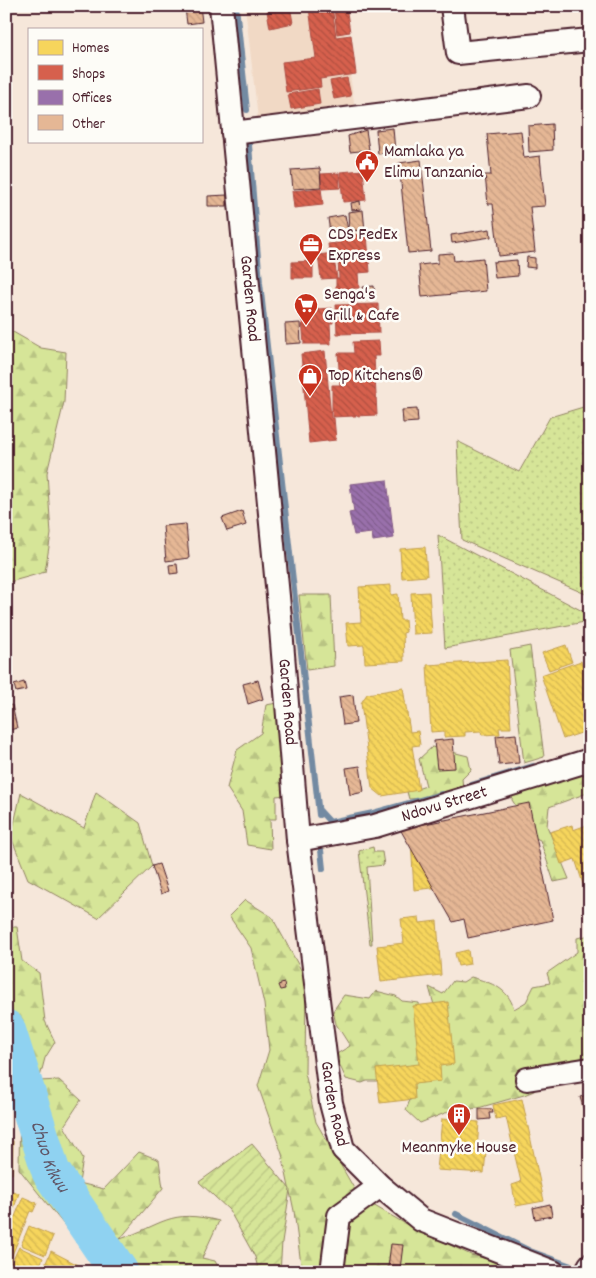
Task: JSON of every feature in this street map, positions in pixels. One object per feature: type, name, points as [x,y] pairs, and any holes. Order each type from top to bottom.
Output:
[{"type":"street","name":"Garden Road","points":[[221,6],[280,617],[298,840],[331,1103],[343,1149],[380,1186],[421,1220],[554,1272]]},
{"type":"street","points":[[452,6],[458,53],[590,40]]},
{"type":"street","points":[[233,133],[529,96]]},
{"type":"street","name":"Ndovu Street","points":[[298,840],[375,826],[590,760]]},
{"type":"street","points":[[527,1080],[590,1069]]},
{"type":"street","points":[[332,1272],[339,1216],[380,1186]]},
{"type":"street","points":[[586,1272],[590,1265]]},
{"type":"shaded area","points":[[245,6],[340,6],[355,109],[258,119]]},
{"type":"green space","points":[[6,328],[41,348],[66,352],[64,402],[47,473],[51,534],[45,572],[6,583]]},
{"type":"green space","points":[[590,405],[590,596],[462,540],[457,441],[519,472],[550,417]]},
{"type":"green space","points":[[438,535],[590,615],[590,621],[445,648]]},
{"type":"green space","points":[[299,595],[331,595],[334,666],[307,670]]},
{"type":"green space","points":[[530,646],[544,757],[524,763],[510,650]]},
{"type":"green space","points":[[277,703],[287,795],[276,796],[276,819],[270,819],[271,849],[247,845],[242,811],[227,788],[237,750],[261,733],[266,705]]},
{"type":"green space","points":[[432,747],[468,756],[471,770],[462,779],[464,796],[409,799],[407,792],[426,786],[419,759]]},
{"type":"green space","points":[[590,768],[590,792],[549,807],[547,826],[569,879],[554,882],[540,840],[518,830],[518,809],[512,800],[513,791]]},
{"type":"green space","points":[[96,792],[140,823],[152,866],[98,918],[28,879],[11,837],[21,793],[84,828]]},
{"type":"green space","points":[[373,847],[374,852],[382,852],[384,865],[367,867],[372,944],[370,944],[359,851]]},
{"type":"green space","points":[[245,900],[272,917],[306,979],[305,1073],[316,1122],[359,1197],[404,1223],[471,1255],[543,1272],[302,1272],[294,1211],[282,1154],[258,1086],[269,1050],[264,1004],[251,948],[229,916]]},
{"type":"green space","points":[[6,927],[17,927],[22,961],[39,973],[45,1021],[55,1042],[45,1058],[39,1081],[59,1080],[81,1100],[64,1126],[83,1158],[79,1183],[104,1189],[139,1152],[159,1160],[163,1188],[120,1239],[177,1217],[202,1217],[219,1221],[202,1258],[215,1261],[221,1272],[102,1272],[19,1169],[20,1096],[6,1094]]},
{"type":"green space","points":[[590,935],[590,1073],[542,1084],[534,1091],[524,1095],[478,1108],[445,1113],[420,1123],[406,1110],[410,1100],[378,1081],[362,1083],[346,1079],[335,1055],[350,1046],[336,1024],[333,1011],[344,995],[370,999],[376,991],[396,996],[402,1001],[419,1003],[423,1023],[439,1023],[429,987],[443,994],[453,981],[463,982],[471,977],[498,987],[508,996],[514,1009],[526,1002],[534,986],[550,983],[547,973],[577,952],[577,938]]},
{"type":"green space","points":[[252,1144],[290,1189],[282,1242],[280,1272],[259,1272],[255,1257],[229,1210],[199,1182]]},
{"type":"green space","points":[[237,1266],[267,1267],[266,1272],[231,1272]]},
{"type":"building: Homes","points":[[425,547],[427,576],[402,578],[400,549]]},
{"type":"building: Homes","points":[[391,585],[391,595],[398,594],[400,620],[405,620],[406,632],[403,633],[404,661],[365,663],[364,645],[348,646],[346,623],[361,622],[359,587]]},
{"type":"building: Homes","points":[[429,592],[432,633],[413,634],[411,593]]},
{"type":"building: Homes","points":[[566,645],[572,662],[549,670],[542,653]]},
{"type":"building: Homes","points":[[507,660],[511,728],[499,728],[500,734],[482,735],[481,731],[465,732],[465,736],[444,737],[444,731],[431,732],[427,665]]},
{"type":"building: Homes","points":[[581,661],[590,685],[590,730],[563,739],[541,675]]},
{"type":"building: Homes","points":[[403,688],[410,732],[418,731],[420,745],[412,746],[419,790],[382,796],[372,788],[361,703],[367,694]]},
{"type":"building: Homes","points":[[590,820],[590,892],[586,893],[575,859],[561,864],[550,832],[572,825],[573,830],[587,825],[586,821]]},
{"type":"building: Homes","points":[[435,839],[440,887],[414,890],[411,840]]},
{"type":"building: Homes","points":[[419,917],[420,923],[437,921],[441,975],[381,982],[377,946],[404,943],[401,919]]},
{"type":"building: Homes","points":[[468,950],[470,964],[458,966],[455,953]]},
{"type":"building: Homes","points":[[448,1002],[454,1064],[440,1066],[441,1081],[414,1084],[415,1099],[380,1103],[376,1069],[419,1064],[413,1006]]},
{"type":"building: Homes","points":[[522,1099],[544,1201],[516,1206],[512,1185],[521,1182],[506,1117],[496,1119],[493,1105]]},
{"type":"building: Homes","name":"Meanmyke House","points":[[442,1119],[479,1122],[477,1151],[486,1152],[484,1173],[437,1170]]},
{"type":"building: Homes","points":[[6,1141],[13,1141],[12,1174],[6,1174]]},
{"type":"building: Homes","points":[[12,1191],[19,1193],[10,1220],[6,1219],[6,1196],[10,1197]]},
{"type":"building: Homes","points":[[23,1197],[37,1203],[33,1212],[30,1211],[6,1270],[6,1239]]},
{"type":"building: Homes","points":[[29,1226],[53,1236],[45,1255],[21,1245]]},
{"type":"building: Homes","points":[[19,1247],[43,1258],[37,1272],[8,1270]]},
{"type":"building: Homes","points":[[51,1251],[82,1267],[80,1272],[42,1272]]},
{"type":"building: Shops","points":[[290,6],[293,23],[270,28],[267,11]]},
{"type":"building: Shops","points":[[332,6],[336,37],[351,35],[356,74],[320,79],[321,87],[286,92],[282,62],[316,58],[309,8]]},
{"type":"building: Shops","points":[[346,6],[350,32],[337,34],[334,7]]},
{"type":"building: Shops","points":[[347,78],[351,96],[334,99],[330,81]]},
{"type":"building: Shops","points":[[318,89],[320,104],[291,109],[288,94]]},
{"type":"building: Shops","points":[[363,170],[366,200],[343,202],[340,172]]},
{"type":"building: Shops","points":[[339,173],[340,188],[322,189],[321,174]]},
{"type":"building: Shops","points":[[321,188],[323,205],[294,208],[292,191]]},
{"type":"building: Shops","points":[[351,231],[351,235],[367,234],[370,272],[358,273],[359,288],[336,289],[336,278],[339,278],[338,260],[334,260],[334,251],[329,252],[328,244],[338,243],[337,232]]},
{"type":"building: Shops","points":[[333,253],[337,278],[321,279],[318,255]]},
{"type":"building: Shops","points":[[313,261],[313,278],[292,278],[292,262]]},
{"type":"building: Shops","points":[[378,304],[379,333],[337,334],[336,305]]},
{"type":"building: Shops","points":[[317,306],[317,309],[332,308],[333,323],[330,323],[331,344],[304,344],[301,307]]},
{"type":"building: Shops","points":[[379,341],[380,356],[374,356],[377,415],[332,417],[332,385],[340,385],[338,353],[354,353],[353,342]]},
{"type":"building: Shops","points":[[325,351],[331,418],[334,418],[336,440],[309,443],[301,354]]},
{"type":"building: Offices","points":[[387,480],[394,538],[373,541],[372,533],[354,535],[349,513],[354,512],[350,484]]},
{"type":"building: Other","points":[[200,6],[202,22],[187,24],[185,8]]},
{"type":"building: Other","points":[[552,124],[553,150],[529,152],[528,126]]},
{"type":"building: Other","points":[[393,128],[395,152],[378,154],[376,130]]},
{"type":"building: Other","points":[[366,130],[369,150],[350,152],[348,136]]},
{"type":"building: Other","points":[[521,131],[524,158],[540,156],[545,206],[530,207],[535,252],[499,256],[493,204],[488,204],[485,175],[491,175],[487,134]]},
{"type":"building: Other","points":[[421,160],[431,251],[408,253],[399,163]]},
{"type":"building: Other","points":[[320,168],[321,187],[293,189],[291,170]]},
{"type":"building: Other","points":[[227,195],[227,206],[208,206],[208,196]]},
{"type":"building: Other","points":[[360,201],[361,209],[352,210],[351,203]]},
{"type":"building: Other","points":[[363,210],[365,231],[349,230],[348,212]]},
{"type":"building: Other","points":[[345,215],[348,230],[330,233],[328,218]]},
{"type":"building: Other","points":[[490,229],[491,237],[452,243],[451,235]]},
{"type":"building: Other","points":[[453,253],[454,261],[483,258],[486,291],[422,297],[419,265],[438,263],[438,254]]},
{"type":"building: Other","points":[[527,257],[535,258],[535,268],[526,267]]},
{"type":"building: Other","points":[[517,260],[518,276],[495,278],[493,262]]},
{"type":"building: Other","points":[[374,286],[375,297],[364,298],[363,287]]},
{"type":"building: Other","points":[[300,323],[301,343],[286,344],[285,324]]},
{"type":"building: Other","points":[[417,409],[418,422],[403,423],[402,410]]},
{"type":"building: Other","points":[[242,511],[246,525],[227,531],[222,518]]},
{"type":"building: Other","points":[[186,524],[189,558],[166,561],[163,526]]},
{"type":"building: Other","points":[[177,564],[178,573],[170,574],[169,565]]},
{"type":"building: Other","points":[[258,680],[263,699],[248,704],[243,684]]},
{"type":"building: Other","points":[[24,682],[26,690],[16,692],[14,685]]},
{"type":"building: Other","points":[[353,695],[356,723],[343,725],[339,697]]},
{"type":"building: Other","points":[[12,705],[17,728],[6,731],[6,706]]},
{"type":"building: Other","points":[[516,734],[519,763],[499,765],[496,736]]},
{"type":"building: Other","points":[[453,739],[455,768],[437,769],[434,741]]},
{"type":"building: Other","points":[[360,766],[364,792],[350,795],[346,768]]},
{"type":"building: Other","points":[[529,803],[553,920],[468,938],[464,919],[453,922],[400,829]]},
{"type":"building: Other","points":[[159,864],[168,891],[161,894],[152,866]]},
{"type":"building: Other","points":[[284,983],[285,989],[280,990],[278,985]]},
{"type":"building: Other","points":[[590,1094],[590,1123],[588,1124],[580,1097]]},
{"type":"building: Other","points":[[479,1109],[492,1109],[493,1113],[489,1113],[490,1119],[479,1120]]},
{"type":"building: Other","points":[[550,1204],[552,1216],[535,1219],[533,1208]]},
{"type":"building: Other","points":[[391,1244],[403,1245],[400,1269],[388,1267]]},
{"type":"waterway","points":[[236,6],[247,110]]},
{"type":"waterway","points":[[249,145],[260,283],[319,815]]},
{"type":"waterway","points":[[468,786],[533,766]]},
{"type":"waterway","points":[[319,810],[330,822],[373,813],[442,794]]},
{"type":"waterway","points":[[321,850],[323,869]]},
{"type":"waterway","name":"Chuo Kikuu","points":[[6,1029],[51,1172],[119,1272]]},
{"type":"waterway","points":[[456,1214],[530,1251],[582,1270]]},
{"type":"place","name":"Mamlaka ya Elimu Tanzania","points":[[367,183]]},
{"type":"place","name":"CDS FedEx Express","points":[[311,266]]},
{"type":"place","name":"Senga's Grill & Cafe","points":[[306,326]]},
{"type":"place","name":"Top Kitchens®","points":[[310,397]]},
{"type":"place","name":"Meanmyke House","points":[[459,1136]]}]
